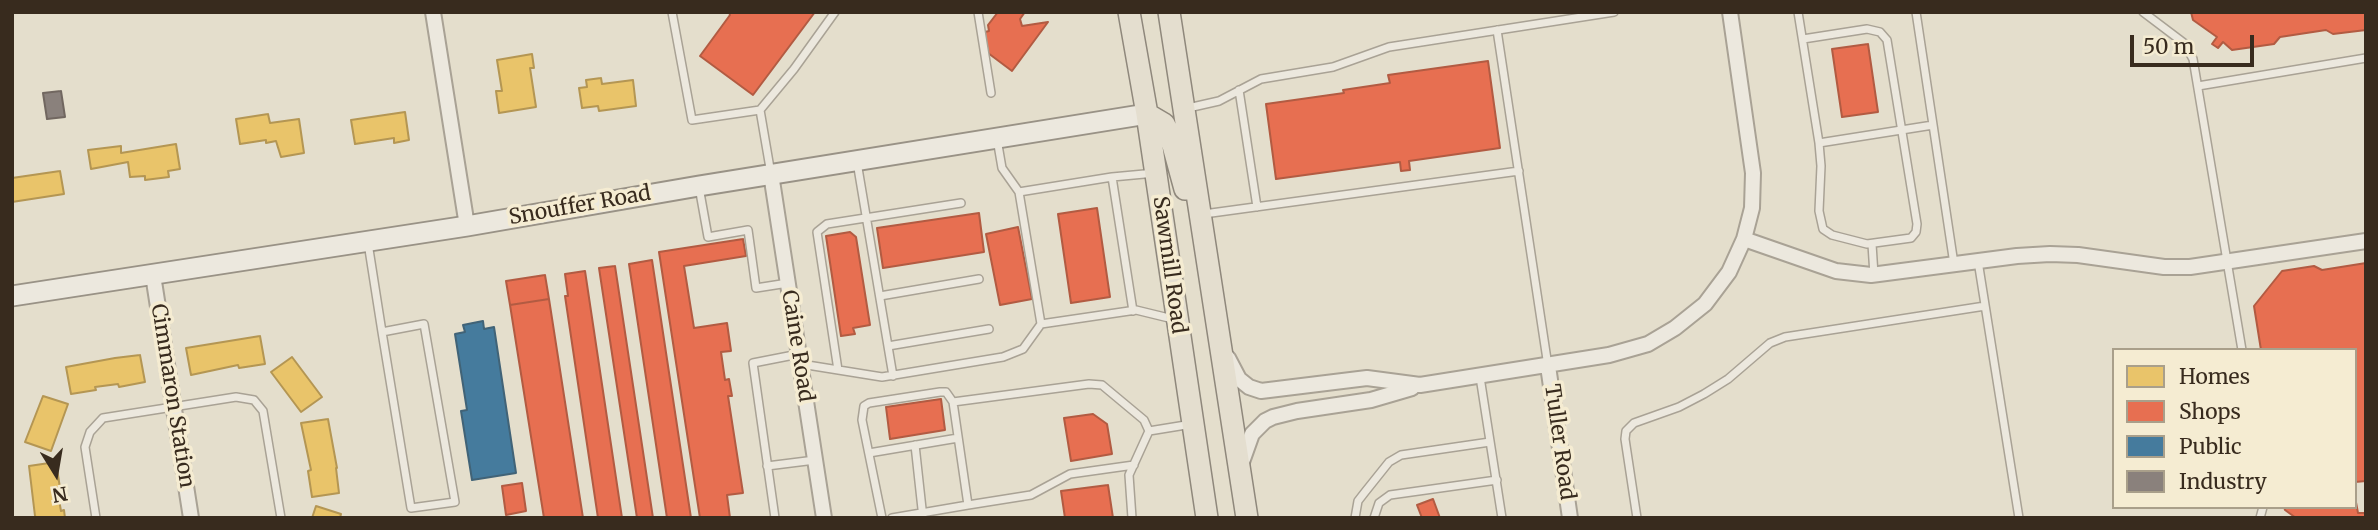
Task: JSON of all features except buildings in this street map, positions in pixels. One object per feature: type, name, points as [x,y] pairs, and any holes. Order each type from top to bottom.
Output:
[{"type":"main road","name":"Sawmill Road","points":[[1129,12],[1147,114],[1207,518]]},
{"type":"main road","name":"Sawmill Road","points":[[1169,12],[1247,518]]},
{"type":"main road","name":"Snouffer Road","points":[[12,296],[368,242],[1147,114]]},
{"type":"main road","points":[[1147,114],[1164,124],[1171,138],[1208,265]]},
{"type":"street","points":[[433,12],[467,226]]},
{"type":"street","points":[[1217,323],[1236,377],[1257,390],[1274,391],[1367,378],[1412,385],[1480,377],[1624,352],[1647,344],[1675,328],[1712,296],[1729,272],[1744,239],[1752,208],[1753,173],[1730,12]]},
{"type":"street","name":"Caine Road","points":[[771,174],[824,518]]},
{"type":"street","points":[[1744,239],[1836,271],[1874,275],[2050,254],[2078,255],[2173,268],[2366,241]]},
{"type":"street","name":"Cimmaron Station","points":[[153,275],[191,518]]},
{"type":"street","name":"Tuller Road","points":[[1548,366],[1570,518]]},
{"type":"street","points":[[1240,481],[1247,442],[1265,421],[1283,414],[1371,400],[1432,383]]},
{"type":"lane","points":[[672,12],[692,120],[760,110],[835,12]]},
{"type":"lane","points":[[978,12],[991,93]]},
{"type":"lane","points":[[1184,109],[1219,101],[1261,79],[1333,67],[1389,47],[1614,12]]},
{"type":"lane","points":[[1798,12],[1819,143],[1819,214],[1823,229],[1832,235],[1872,244],[1907,240],[1917,231],[1890,46],[1883,35],[1867,29],[1803,39]]},
{"type":"lane","points":[[1916,12],[1954,265]]},
{"type":"lane","points":[[2143,12],[2188,48],[2198,86],[2242,348]]},
{"type":"lane","points":[[1497,30],[1548,366]]},
{"type":"lane","points":[[2198,86],[2366,58]]},
{"type":"lane","points":[[1238,90],[1257,208]]},
{"type":"lane","points":[[760,110],[771,174]]},
{"type":"lane","points":[[1819,143],[1933,125]]},
{"type":"lane","points":[[775,518],[752,363],[799,359],[838,370],[882,377],[894,376],[1003,358],[1023,349],[1041,324],[1019,192],[1002,168],[997,138]]},
{"type":"lane","points":[[857,161],[894,376]]},
{"type":"lane","points":[[1200,215],[1519,171]]},
{"type":"lane","points":[[1019,192],[1156,173]]},
{"type":"lane","points":[[1112,177],[1133,311]]},
{"type":"lane","points":[[699,186],[708,237],[748,230],[756,288],[788,283]]},
{"type":"lane","points":[[838,370],[817,232],[827,224],[961,203]]},
{"type":"lane","points":[[368,242],[382,332],[411,508],[455,502],[424,324],[382,332]]},
{"type":"lane","points":[[1872,244],[1874,275]]},
{"type":"lane","points":[[1978,261],[2019,518]]},
{"type":"lane","points":[[880,296],[979,279]]},
{"type":"lane","points":[[1637,518],[1625,439],[1626,431],[1634,423],[1679,407],[1704,394],[1728,379],[1770,343],[1785,337],[1985,306]]},
{"type":"lane","points":[[1041,324],[1133,311],[1177,320]]},
{"type":"lane","points":[[888,346],[989,329]]},
{"type":"lane","points":[[1480,377],[1502,518]]},
{"type":"lane","points":[[953,402],[1089,384],[1102,385],[1144,420],[1149,431],[1129,475],[1132,518]]},
{"type":"lane","points":[[883,518],[862,420],[864,406],[940,392],[946,393],[953,402],[968,505]]},
{"type":"lane","points":[[96,518],[85,447],[90,432],[103,418],[236,397],[254,400],[262,411],[281,518]]},
{"type":"lane","points":[[1149,431],[1193,424]]},
{"type":"lane","points":[[869,453],[958,438]]},
{"type":"lane","points":[[1355,518],[1359,501],[1365,492],[1389,462],[1401,455],[1490,442]]},
{"type":"lane","points":[[915,445],[922,515]]},
{"type":"lane","points":[[767,466],[815,460]]},
{"type":"lane","points":[[892,518],[1031,495],[1070,474],[1134,464]]},
{"type":"lane","points":[[1374,518],[1379,503],[1393,494],[1497,481]]},
{"type":"lane","points":[[1365,492],[1379,503]]}]
